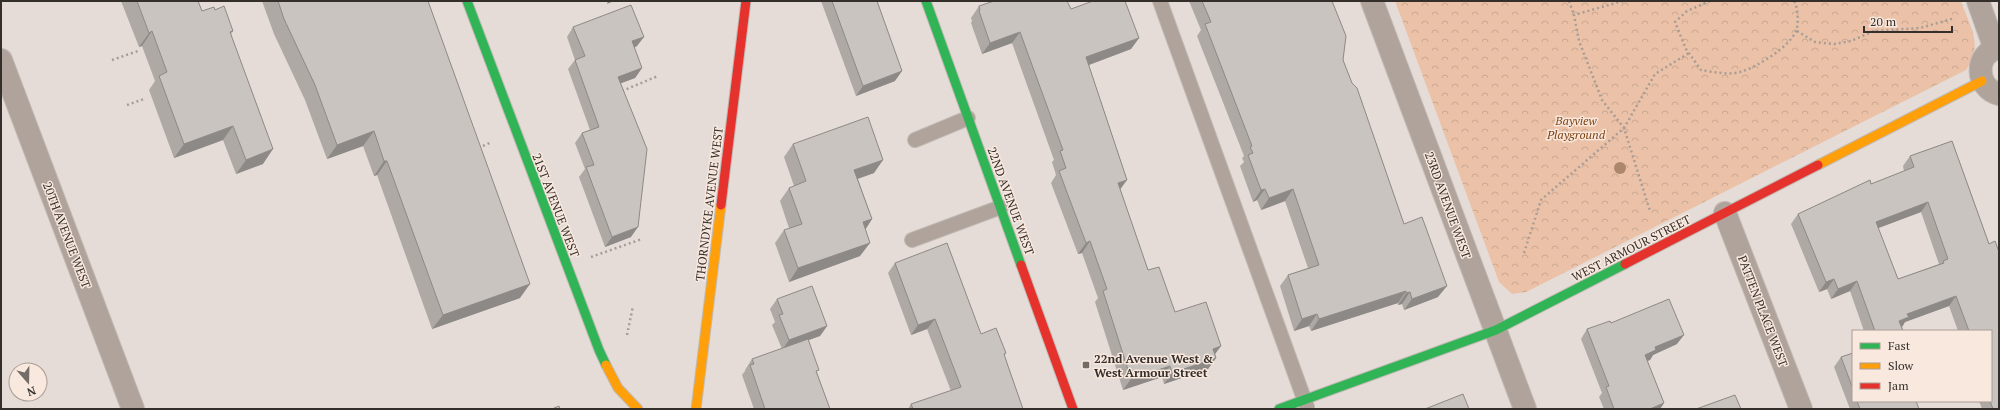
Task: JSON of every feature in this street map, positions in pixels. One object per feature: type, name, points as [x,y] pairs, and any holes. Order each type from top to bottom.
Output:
[{"type":"street","name":"21ST AVENUE WEST","points":[[467,1],[599,350],[618,388],[638,409]]},
{"type":"street","name":"THORNDYKE AVENUE WEST","points":[[696,409],[746,1]]},
{"type":"street","name":"22ND AVENUE WEST","points":[[926,1],[1074,409]]},
{"type":"street","name":"23RD AVENUE WEST","points":[[1372,1],[1525,409]]},
{"type":"street","points":[[1978,1],[1997,48],[1990,52],[1982,62],[1980,68],[1982,81],[1990,91],[1999,94]]},
{"type":"street","name":"20TH AVENUE WEST","points":[[1,60],[133,409]]},
{"type":"street","name":"WEST ARMOUR STREET","points":[[1279,409],[1306,404],[1496,330],[1982,81]]},
{"type":"street","name":"PATTEN PLACE WEST","points":[[1725,213],[1801,409]]},
{"type":"lane","points":[[1160,1],[1306,404]]},
{"type":"lane","points":[[915,140],[968,118]]},
{"type":"lane","points":[[912,240],[1001,207]]},
{"type":"path","points":[[1568,1],[1574,15],[1579,41],[1602,100],[1624,128],[1650,211]]},
{"type":"path","points":[[1574,15],[1623,1]]},
{"type":"path","points":[[1710,1],[1687,11],[1675,22],[1689,53],[1701,70],[1724,73],[1742,72],[1780,51],[1797,31],[1797,6],[1794,1]]},
{"type":"path","points":[[1797,31],[1815,42],[1834,44],[1851,41],[1874,31],[1920,28],[1956,18]]},
{"type":"path","points":[[112,60],[138,50]]},
{"type":"path","points":[[1524,253],[1541,200],[1624,128],[1655,74],[1689,53]]},
{"type":"path","points":[[618,92],[658,76]]},
{"type":"path","points":[[127,105],[144,99]]},
{"type":"path","points":[[602,253],[642,239]]},
{"type":"path","points":[[627,335],[633,306]]},
{"type":"green space","name":"Bayview Playground","points":[[1395,1],[1961,1],[1974,36],[1975,44],[1971,61],[1966,70],[1526,292],[1512,294],[1499,282]]},
{"type":"building","points":[[137,1],[198,1],[202,11],[214,7],[215,10],[224,6],[233,31],[230,32],[273,149],[246,160],[233,126],[184,144],[159,76],[167,72],[152,31],[149,33]]},
{"type":"building","points":[[278,1],[428,1],[530,284],[443,315],[387,161],[384,161],[374,131],[337,145],[315,85],[284,19]]},
{"type":"building","points":[[832,1],[877,1],[902,71],[863,86]]},
{"type":"building","points":[[994,1],[1067,1],[1071,9],[1093,1],[1125,1],[1139,38],[1086,57],[1127,180],[1118,183],[1148,270],[1159,267],[1175,312],[1206,302],[1221,346],[1213,349],[1216,358],[1172,373],[1170,366],[1131,379],[1103,291],[1107,289],[1090,241],[1086,243],[1059,171],[1066,168],[1060,151],[1063,150],[1020,32],[990,43],[979,11],[979,6]]},
{"type":"building","points":[[1202,1],[1332,1],[1346,36],[1343,60],[1352,83],[1357,88],[1404,224],[1422,217],[1447,286],[1412,299],[1410,292],[1406,293],[1406,291],[1319,319],[1317,314],[1302,319],[1288,275],[1319,265],[1293,189],[1269,198],[1265,189],[1261,190],[1248,155],[1253,153],[1250,147],[1252,146],[1205,24],[1211,22]]},
{"type":"building","points":[[631,5],[644,37],[632,41],[642,68],[618,77],[647,149],[638,227],[612,237],[586,167],[594,165],[582,133],[599,127],[575,60],[585,56],[573,27]]},
{"type":"building","points":[[868,117],[883,160],[854,170],[872,219],[863,222],[870,243],[798,268],[784,230],[802,224],[789,188],[806,181],[793,144]]},
{"type":"building","points":[[1952,141],[1989,244],[1995,241],[1999,252],[1999,409],[1993,409],[1990,402],[1992,402],[1992,330],[1969,330],[1956,296],[1907,314],[1909,317],[1899,321],[1903,330],[1875,330],[1857,281],[1838,289],[1834,279],[1826,282],[1798,214],[1870,180],[1871,184],[1914,167],[1910,156]],"holes":[[[1928,202],[1948,259],[1943,261],[1944,263],[1898,279],[1876,222]]]},
{"type":"building","points":[[947,243],[981,334],[996,328],[1006,353],[1004,354],[1023,409],[913,409],[911,404],[961,387],[935,319],[918,325],[895,263]]},
{"type":"building","points":[[812,286],[827,326],[789,340],[779,315],[783,314],[777,299]]},
{"type":"building","points":[[1669,299],[1684,335],[1655,347],[1656,350],[1645,355],[1664,403],[1650,409],[1614,409],[1606,387],[1609,386],[1587,329],[1610,321],[1611,323]]},
{"type":"building","points":[[808,339],[819,370],[816,371],[830,409],[765,409],[750,365],[754,364],[752,359]]},
{"type":"building","points":[[1852,353],[1852,386],[1841,357]]},
{"type":"building","points":[[1463,394],[1469,409],[1425,409]]},
{"type":"building","points":[[1735,395],[1741,409],[1696,409]]},
{"type":"building","points":[[1857,402],[1916,402],[1919,409],[1860,409]]},
{"type":"building","points":[[559,406],[560,409],[552,409]]},
{"type":"traffic: fast","points":[[467,1],[606,365]]},
{"type":"traffic: fast","points":[[926,1],[1021,265]]},
{"type":"traffic: fast","points":[[1279,409],[1496,330],[1625,264]]},
{"type":"traffic: slow","points":[[1818,165],[1982,81]]},
{"type":"traffic: slow","points":[[696,409],[721,205]]},
{"type":"traffic: slow","points":[[606,365],[618,388],[638,409]]},
{"type":"traffic: jam","points":[[721,205],[746,1]]},
{"type":"traffic: jam","points":[[1625,264],[1818,165]]},
{"type":"traffic: jam","points":[[1021,265],[1073,409]]},
{"type":"place","name":"22nd Avenue West & West Armour Street","points":[[1086,365]]}]
